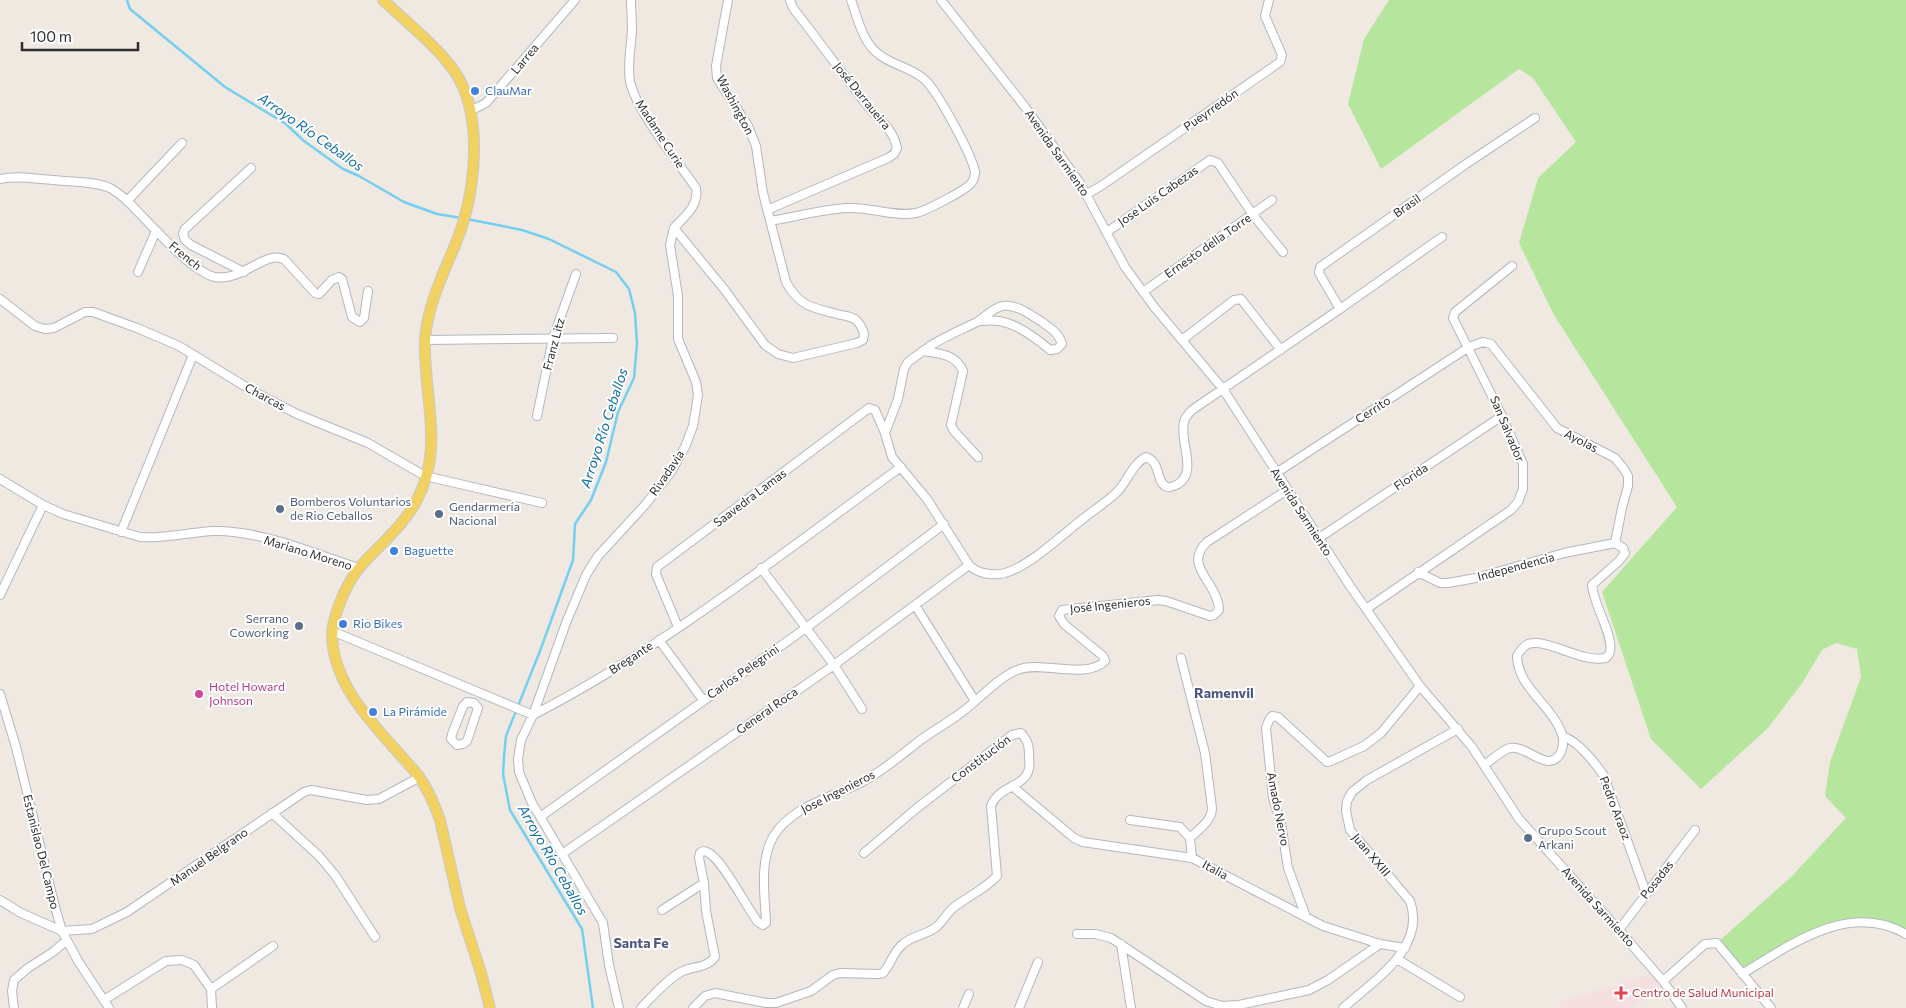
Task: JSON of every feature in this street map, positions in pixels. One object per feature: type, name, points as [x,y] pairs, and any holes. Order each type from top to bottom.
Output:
[{"type":"main road","points":[[383,0],[439,52],[455,73],[463,88],[470,111],[474,170],[467,211],[443,273],[428,320],[425,340],[432,447],[425,476],[418,499],[398,528],[359,568],[341,600],[332,631],[333,649],[336,664],[360,708],[420,777],[429,794],[440,820],[460,908],[482,973],[490,1008]]},
{"type":"street","name":"Larrea","points":[[470,111],[486,103],[575,0]]},
{"type":"street","name":"Madame Curie","points":[[631,0],[630,81],[637,99],[649,120],[696,188],[698,196],[693,208],[674,228]]},
{"type":"street","name":"Washington","points":[[728,0],[716,66],[717,78],[748,126],[756,146],[767,210]]},
{"type":"street","name":"José Darraueira","points":[[767,210],[888,158],[894,154],[897,148],[894,136],[888,127],[868,107],[793,8],[790,0]]},
{"type":"street","points":[[770,221],[847,208],[890,213],[918,213],[965,190],[972,183],[975,173],[970,155],[937,96],[926,80],[911,70],[884,58],[873,50],[864,35],[851,0]]},
{"type":"street","name":"Avenida Sarmiento","points":[[941,0],[1025,106],[1080,183],[1125,267],[1223,389],[1276,474],[1420,686],[1458,729],[1484,764],[1519,819],[1663,981],[1682,1008]]},
{"type":"street","name":"Pueyrredón","points":[[1086,194],[1101,186],[1280,62],[1282,55],[1265,16],[1269,0]]},
{"type":"street","name":"Brasil","points":[[1340,309],[1319,273],[1320,267],[1535,118]]},
{"type":"street","points":[[127,200],[182,143]]},
{"type":"street","name":"Jose Luis Cabezas","points":[[1107,232],[1210,160],[1218,163],[1253,215]]},
{"type":"street","points":[[244,272],[191,245],[185,240],[183,234],[185,229],[251,168]]},
{"type":"street","name":"French","points":[[0,179],[18,177],[103,186],[112,189],[127,200],[180,255],[200,270],[214,277],[228,277],[244,272],[272,256],[285,260],[315,293],[319,294],[332,280],[339,277],[342,279],[352,318],[360,322],[364,318],[368,291]]},
{"type":"street","name":"Ernesto della Torre","points":[[1144,292],[1272,200]]},
{"type":"street","points":[[674,228],[724,288],[765,345],[778,354],[793,358],[863,340],[864,333],[858,322],[851,317],[809,307],[793,294],[786,282],[767,210]]},
{"type":"street","points":[[1253,215],[1283,252]]},
{"type":"street","name":"Rivadavia","points":[[619,1008],[602,923],[526,790],[519,772],[518,759],[530,713],[586,575],[598,556],[645,505],[671,472],[685,447],[693,426],[698,395],[696,382],[678,339],[678,296],[670,245],[674,228]]},
{"type":"street","points":[[138,272],[156,231]]},
{"type":"street","points":[[979,321],[999,321],[1013,326],[1028,333],[1050,350],[1057,350],[1062,344],[1056,332],[1022,310],[1001,306],[979,321],[934,342],[908,362],[904,369],[898,399],[885,433],[892,457],[927,499],[969,565],[975,571],[993,574],[1005,573],[1020,566],[1043,550],[1117,492],[1136,464],[1146,457],[1151,458],[1157,466],[1160,481],[1165,486],[1170,488],[1176,486],[1182,481],[1187,472],[1183,438],[1184,422],[1192,410],[1442,237]]},
{"type":"street","name":"San Salvador","points":[[1366,608],[1511,510],[1518,502],[1523,489],[1523,464],[1469,347],[1453,318],[1455,312],[1512,266]]},
{"type":"street","name":"Franz Litz","points":[[537,416],[553,338],[576,274]]},
{"type":"street","name":"Charcas","points":[[0,299],[35,326],[45,329],[54,328],[85,312],[93,312],[137,328],[179,346],[251,390],[297,414],[368,443],[425,476],[542,503]]},
{"type":"street","points":[[1182,340],[1234,300],[1241,299],[1281,350]]},
{"type":"street","points":[[425,340],[613,338]]},
{"type":"street","name":"Ayolas","points":[[1469,347],[1483,342],[1490,344],[1557,428],[1615,458],[1624,469],[1628,476],[1628,486],[1615,542]]},
{"type":"street","name":"Cerrito","points":[[1276,474],[1469,347]]},
{"type":"street","points":[[923,350],[944,354],[962,367],[963,371],[951,424],[954,431],[978,457]]},
{"type":"street","points":[[121,532],[193,355]]},
{"type":"street","name":"Saavedra Lamas","points":[[678,628],[656,574],[657,567],[869,408],[874,410],[885,433]]},
{"type":"street","name":"Florida","points":[[1319,538],[1502,416]]},
{"type":"street","name":"Bregante","points":[[530,713],[608,674],[660,640],[901,467]]},
{"type":"street","name":"Mariano Moreno","points":[[0,479],[43,505],[64,514],[121,532],[151,538],[215,531],[250,536],[274,540],[359,568]]},
{"type":"street","name":"José Ingenieros","points":[[1004,679],[1017,670],[1028,667],[1060,670],[1090,668],[1101,665],[1105,661],[1103,656],[1092,645],[1064,624],[1058,616],[1062,610],[1158,600],[1214,616],[1219,610],[1217,595],[1199,566],[1198,553],[1207,542],[1287,490]]},
{"type":"street","points":[[0,595],[43,505]]},
{"type":"street","name":"Carlos Pelegrini","points":[[540,817],[806,628],[944,524]]},
{"type":"street","points":[[1484,764],[1510,748],[1516,748],[1544,761],[1554,760],[1560,753],[1564,736],[1554,718],[1522,677],[1518,667],[1517,656],[1527,645],[1536,643],[1576,656],[1597,660],[1606,658],[1610,651],[1610,642],[1593,596],[1592,585],[1619,561],[1625,553],[1623,548],[1615,542]]},
{"type":"street","name":"Independencia","points":[[1418,572],[1440,583],[1448,583],[1476,578],[1564,553],[1615,542]]},
{"type":"street","name":"General Roca","points":[[562,854],[834,665],[969,565]]},
{"type":"street","points":[[761,568],[834,665],[862,710]]},
{"type":"street","points":[[915,604],[975,701]]},
{"type":"street","points":[[332,631],[530,713]]},
{"type":"street","points":[[660,640],[703,700]]},
{"type":"street","points":[[1130,820],[1180,827],[1190,838],[1207,822],[1212,812],[1205,753],[1181,658]]},
{"type":"street","name":"Jose Ingenieros","points":[[641,1008],[677,973],[708,964],[715,957],[706,911],[704,883],[699,858],[700,853],[703,851],[708,852],[714,857],[758,922],[763,925],[766,923],[764,876],[768,849],[774,836],[784,824],[797,813],[831,795],[862,782],[887,767],[919,741],[964,711],[1004,679]]},
{"type":"street","name":"Amado Nervo","points":[[1306,917],[1288,868],[1281,823],[1273,798],[1266,728],[1269,720],[1272,716],[1278,716],[1327,762],[1364,746],[1381,732],[1420,686]]},
{"type":"street","points":[[474,703],[478,691]]},
{"type":"street","name":"Estanislao Del Campo","points":[[0,694],[16,747],[54,907],[62,931],[78,961],[110,1008]]},
{"type":"street","points":[[467,702],[474,703],[478,708],[467,741],[457,745],[451,739],[463,706],[467,702]]},
{"type":"street","name":"Juan XXIII","points":[[1343,1008],[1397,959],[1410,938],[1414,911],[1410,901],[1350,830],[1346,811],[1347,801],[1352,792],[1367,780],[1458,729]]},
{"type":"street","name":"Constitución","points":[[693,1008],[710,993],[776,1003],[811,992],[833,975],[840,973],[883,973],[890,958],[904,943],[933,930],[950,911],[991,883],[997,876],[991,806],[1000,792],[1021,781],[1027,775],[1030,769],[1029,745],[1026,739],[1021,733],[1012,735],[917,808],[864,853]]},
{"type":"street","name":"Pedro Araoz","points":[[1564,736],[1570,738],[1595,763],[1604,776],[1646,893]]},
{"type":"street","name":"Manuel Belgrano","points":[[0,900],[21,913],[62,931],[92,929],[127,912],[304,792],[311,790],[367,800],[379,799],[420,777]]},
{"type":"street","points":[[1012,786],[1074,838],[1083,842],[1192,858]]},
{"type":"street","points":[[272,814],[319,856],[335,875],[375,937]]},
{"type":"street","name":"Posadas","points":[[1619,930],[1695,830]]},
{"type":"street","name":"Italia","points":[[1190,838],[1192,858],[1323,926],[1380,944],[1405,948]]},
{"type":"street","points":[[662,910],[704,883]]},
{"type":"street","points":[[1742,974],[1796,942],[1831,926],[1864,922],[1884,925],[1906,934]]},
{"type":"street","points":[[1077,934],[1095,934],[1112,938],[1206,1002],[1222,1006],[1239,1005],[1308,990],[1328,980],[1380,944]]},
{"type":"street","points":[[14,1008],[12,991],[14,980],[28,968],[54,952],[67,940]]},
{"type":"street","points":[[1663,981],[1705,944],[1717,943],[1771,1008]]},
{"type":"street","points":[[1121,944],[1130,1008]]},
{"type":"street","points":[[211,989],[273,946]]},
{"type":"street","points":[[104,1000],[166,960],[175,959],[194,965],[211,989],[212,1008]]},
{"type":"street","points":[[1397,959],[1460,997]]},
{"type":"street","points":[[1019,1008],[1038,962]]},
{"type":"street","points":[[962,1008],[969,994]]},
{"type":"shaded area","name":"Centro de Salud Municipal","points":[[1651,974],[1660,988],[1631,1008],[1560,1008],[1560,1002]]},
{"type":"green space","points":[[1389,0],[1906,0],[1906,934],[1884,925],[1831,926],[1742,974],[1717,943],[1791,877],[1846,818],[1825,796],[1830,762],[1861,677],[1857,649],[1836,643],[1822,650],[1803,682],[1768,728],[1701,789],[1651,739],[1602,592],[1677,507],[1554,315],[1519,243],[1538,178],[1576,142],[1533,78],[1519,69],[1381,169],[1348,104],[1364,39]]},
{"type":"waterway","name":"Arroyo Río Ceballos","points":[[127,0],[130,9],[225,87],[286,124],[304,141],[343,169],[404,202],[437,214],[461,218]]},
{"type":"waterway","name":"Arroyo Río Ceballos","points":[[467,219],[522,230],[549,239],[616,272],[629,289],[635,313],[637,344],[634,378],[618,412],[606,462],[591,500],[575,524],[573,560],[540,651],[506,736],[504,756],[503,774],[510,810],[582,929],[593,1008]]},
{"type":"place","name":"ClauMar","points":[[475,91]]},
{"type":"place","name":"Bomberos Voluntarios de Rio Ceballos","points":[[280,509]]},
{"type":"place","name":"Gendarmería Nacional","points":[[439,514]]},
{"type":"place","name":"Baguette","points":[[394,551]]},
{"type":"place","name":"Rio Bikes","points":[[343,624]]},
{"type":"place","name":"Serrano Coworking","points":[[299,626]]},
{"type":"place","name":"Hotel Howard Johnson","points":[[199,694]]},
{"type":"place","name":"La Pirámide","points":[[373,712]]},
{"type":"place","name":"Grupo Scout Arkani","points":[[1528,838]]},
{"type":"place","name":"Centro de Salud Municipal","points":[[1621,993]]},
{"type":"district","name":"Ramenvil","points":[[1224,693]]},
{"type":"district","name":"Santa Fe","points":[[641,943]]}]
